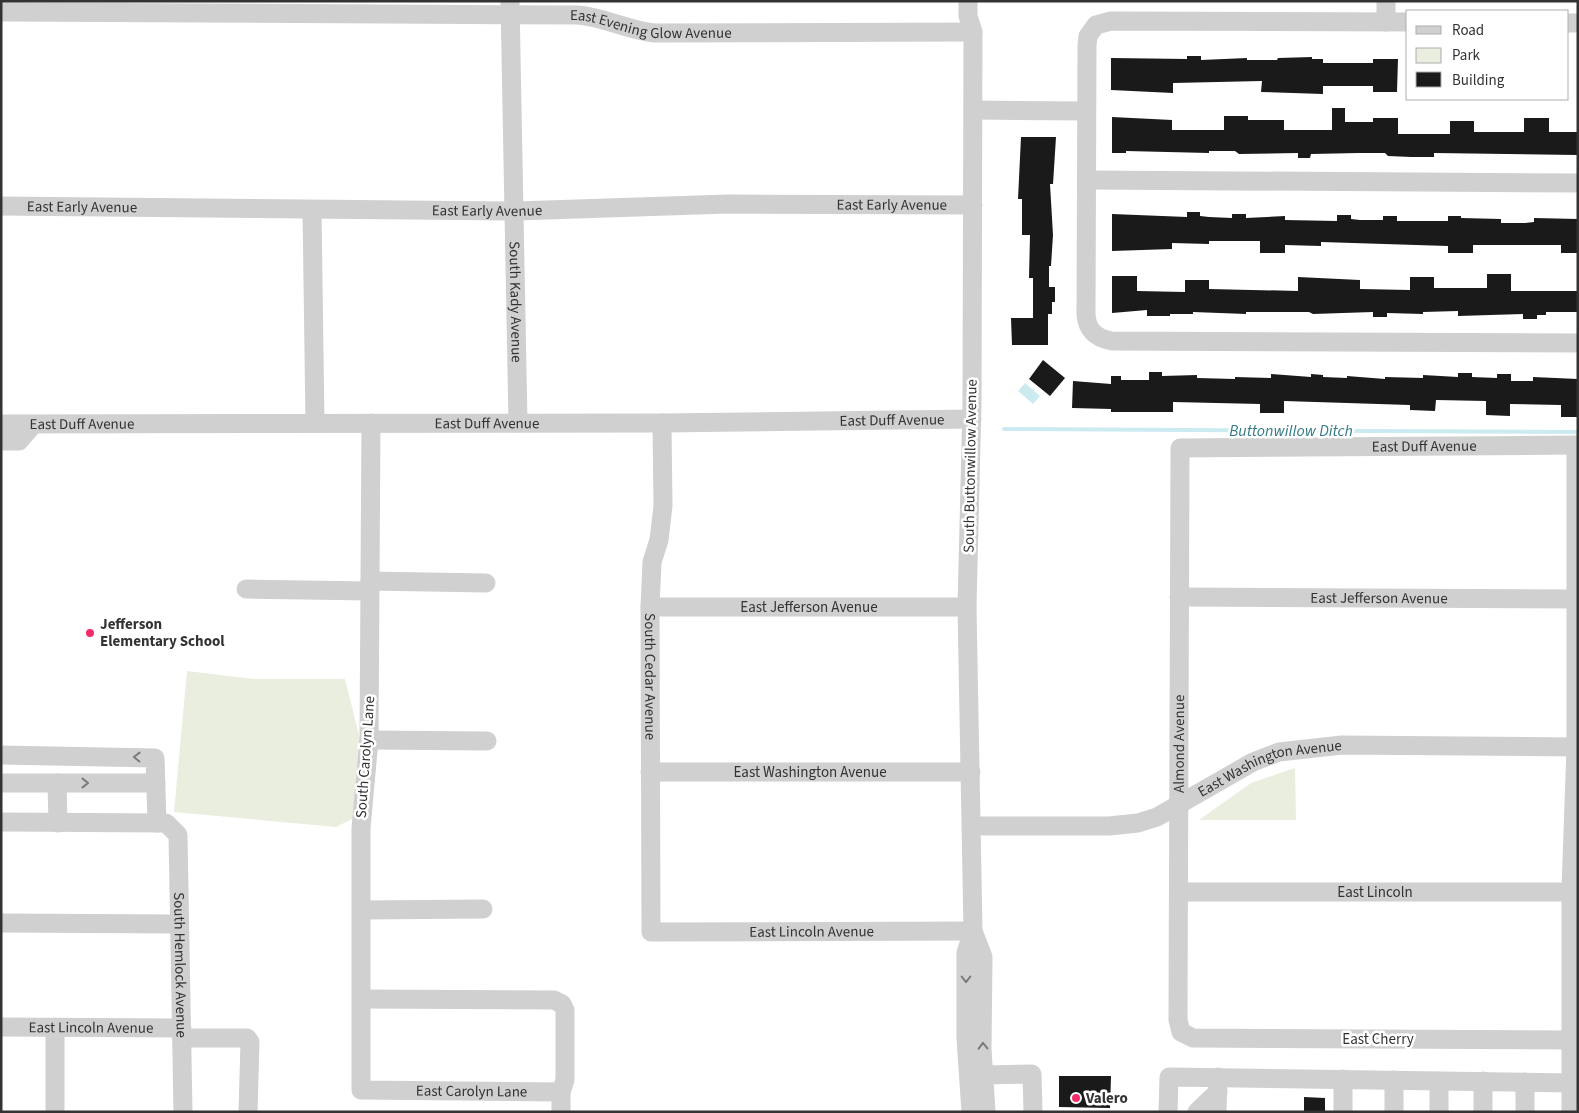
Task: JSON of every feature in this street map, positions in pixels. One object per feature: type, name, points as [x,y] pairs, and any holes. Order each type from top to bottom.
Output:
[{"type":"street","name":"South Buttonwillow Avenue","points":[[968,1],[968,16],[972,32],[973,110],[972,419],[967,607],[973,931],[966,953],[966,1038],[971,1112]]},
{"type":"street","points":[[1386,1],[1386,22]]},
{"type":"street","name":"East Evening Glow Avenue","points":[[1,12],[172,7],[510,7],[590,16],[639,31],[654,33],[972,32]]},
{"type":"street","name":"South Kady Avenue","points":[[510,7],[516,211],[518,423]]},
{"type":"street","points":[[1406,22],[1102,22],[1096,25],[1088,36],[1086,111],[1087,323],[1096,336],[1104,339],[1578,343]]},
{"type":"street","points":[[973,110],[1086,111]]},
{"type":"street","points":[[1087,180],[1578,183]]},
{"type":"street","name":"East Early Avenue","points":[[1,206],[516,211],[728,204],[973,205]]},
{"type":"street","points":[[312,210],[315,424]]},
{"type":"street","name":"East Duff Avenue","points":[[1,424],[518,423],[972,419]]},
{"type":"street","name":"South Cedar Avenue","points":[[651,932],[650,607],[652,562],[659,540],[664,506],[662,422]]},
{"type":"street","name":"South Carolyn Lane","points":[[361,1090],[361,828],[369,740],[371,423]]},
{"type":"street","points":[[10,441],[33,425]]},
{"type":"street","points":[[1571,1112],[1573,890],[1577,747],[1577,445]]},
{"type":"street","name":"East Duff Avenue","points":[[1180,448],[1577,445]]},
{"type":"street","name":"Almond Avenue","points":[[1180,448],[1177,806],[1179,892],[1178,1020],[1179,1027],[1186,1036]]},
{"type":"street","points":[[246,589],[486,584]]},
{"type":"street","name":"East Jefferson Avenue","points":[[1179,597],[1576,599]]},
{"type":"street","name":"East Jefferson Avenue","points":[[650,607],[967,607]]},
{"type":"street","points":[[369,740],[487,741]]},
{"type":"street","name":"East Washington Avenue","points":[[972,826],[1109,826],[1138,823],[1156,817],[1177,806],[1253,762],[1279,752],[1342,746],[1577,747]]},
{"type":"street","points":[[1,755],[155,758],[161,823],[1,822]]},
{"type":"street","name":"East Washington Avenue","points":[[650,772],[971,772]]},
{"type":"street","points":[[1,783],[156,784]]},
{"type":"street","points":[[57,783],[58,822]]},
{"type":"street","name":"South Hemlock Avenue","points":[[161,823],[178,835],[183,1112]]},
{"type":"street","name":"East Lincoln","points":[[1179,892],[1573,890]]},
{"type":"street","points":[[362,910],[483,910]]},
{"type":"street","points":[[1,924],[180,924]]},
{"type":"street","name":"South Buttonwillow Avenue","points":[[973,931],[983,957],[986,1112]]},
{"type":"street","name":"East Lincoln Avenue","points":[[651,932],[973,931]]},
{"type":"street","points":[[362,999],[554,1000],[562,1004],[565,1010],[565,1080],[561,1092],[561,1112]]},
{"type":"street","name":"East Lincoln Avenue","points":[[1,1027],[55,1027],[247,1038],[250,1042],[248,1112]]},
{"type":"street","points":[[55,1027],[55,1110]]},
{"type":"street","name":"East Cherry","points":[[1186,1036],[1202,1038],[1571,1040]]},
{"type":"street","points":[[984,1075],[1032,1074],[1033,1112]]},
{"type":"street","points":[[1168,1112],[1169,1077],[1218,1084],[1343,1079],[1571,1083]]},
{"type":"street","points":[[1343,1079],[1343,1112]]},
{"type":"street","points":[[1394,1080],[1394,1112]]},
{"type":"street","points":[[1439,1081],[1439,1112]]},
{"type":"street","points":[[1483,1081],[1483,1112]]},
{"type":"street","points":[[1525,1082],[1525,1112]]},
{"type":"street","points":[[1197,1112],[1218,1084]]},
{"type":"street","points":[[1217,1112],[1218,1084]]},
{"type":"street","name":"East Carolyn Lane","points":[[361,1090],[561,1092]]},
{"type":"green space","points":[[187,671],[254,679],[345,679],[368,771],[360,815],[336,827],[174,812]]},
{"type":"green space","points":[[1295,768],[1296,820],[1199,820],[1251,783]]},
{"type":"water","points":[[1025,383],[1040,396],[1033,404],[1018,391]]},
{"type":"building","points":[[1187,56],[1201,56],[1201,60],[1247,58],[1247,60],[1277,60],[1278,58],[1312,57],[1312,59],[1323,59],[1323,63],[1373,63],[1373,59],[1398,59],[1397,92],[1373,92],[1373,86],[1323,86],[1323,94],[1261,92],[1262,81],[1173,83],[1173,93],[1111,90],[1111,58],[1187,59]]},
{"type":"building","points":[[1332,108],[1345,108],[1345,122],[1373,122],[1373,118],[1398,118],[1398,134],[1450,134],[1450,121],[1474,121],[1474,132],[1524,132],[1524,118],[1549,118],[1549,132],[1578,132],[1578,155],[1434,153],[1434,157],[1411,157],[1388,156],[1385,153],[1359,153],[1311,154],[1310,158],[1298,158],[1298,153],[1239,154],[1235,151],[1209,151],[1209,153],[1126,151],[1126,153],[1112,153],[1112,117],[1172,120],[1172,130],[1224,130],[1224,116],[1248,116],[1248,120],[1284,120],[1284,130],[1332,130]]},
{"type":"building","points":[[1021,137],[1056,137],[1053,184],[1050,184],[1053,235],[1051,266],[1049,266],[1049,287],[1055,287],[1055,302],[1052,302],[1052,314],[1048,314],[1048,345],[1012,345],[1011,318],[1033,318],[1033,278],[1029,278],[1030,235],[1022,235],[1022,199],[1018,199]]},
{"type":"building","points":[[1187,212],[1200,212],[1200,216],[1209,217],[1232,218],[1232,214],[1246,214],[1246,218],[1285,216],[1285,220],[1337,221],[1337,215],[1351,215],[1351,219],[1360,220],[1383,220],[1383,216],[1397,216],[1397,221],[1448,221],[1448,216],[1461,216],[1461,218],[1501,219],[1501,223],[1534,222],[1534,218],[1578,219],[1578,253],[1561,253],[1561,245],[1473,245],[1473,253],[1448,253],[1448,246],[1321,242],[1321,246],[1285,245],[1285,253],[1260,253],[1260,241],[1209,241],[1209,244],[1172,243],[1172,249],[1112,251],[1112,214],[1187,217]]},
{"type":"building","points":[[1487,274],[1511,274],[1511,291],[1578,291],[1578,312],[1546,312],[1546,315],[1537,315],[1537,319],[1523,319],[1523,314],[1458,316],[1458,311],[1423,312],[1423,314],[1387,313],[1387,317],[1373,317],[1373,312],[1313,314],[1309,312],[1246,312],[1246,314],[1193,312],[1193,314],[1170,314],[1170,316],[1147,316],[1147,310],[1112,313],[1112,276],[1137,276],[1137,291],[1185,292],[1185,280],[1209,280],[1209,289],[1298,291],[1298,277],[1360,280],[1360,289],[1410,290],[1410,277],[1434,277],[1434,288],[1487,288]]},
{"type":"building","points":[[1043,360],[1065,378],[1050,396],[1029,379]]},
{"type":"building","points":[[1149,372],[1162,372],[1162,376],[1197,375],[1197,378],[1235,379],[1235,377],[1271,378],[1271,374],[1311,377],[1311,374],[1323,375],[1323,377],[1347,378],[1347,376],[1385,379],[1385,377],[1423,378],[1423,375],[1458,377],[1458,373],[1472,373],[1472,377],[1497,378],[1497,374],[1511,374],[1511,381],[1533,381],[1533,377],[1578,379],[1578,417],[1561,417],[1561,405],[1510,404],[1510,416],[1486,415],[1486,401],[1436,400],[1435,411],[1410,410],[1410,405],[1284,401],[1284,413],[1260,413],[1260,404],[1173,402],[1173,412],[1111,412],[1111,409],[1072,408],[1073,381],[1111,384],[1111,376],[1121,376],[1121,380],[1149,380]]},
{"type":"building","points":[[1059,1076],[1111,1076],[1110,1108],[1059,1107]]},
{"type":"building","points":[[1304,1097],[1325,1098],[1325,1112],[1304,1112]]},
{"type":"waterway","name":"Buttonwillow Ditch","points":[[1004,429],[1578,432]]},
{"type":"place","name":"Jefferson Elementary School","points":[[90,633]]},
{"type":"place","name":"Valero","points":[[1076,1098]]}]
